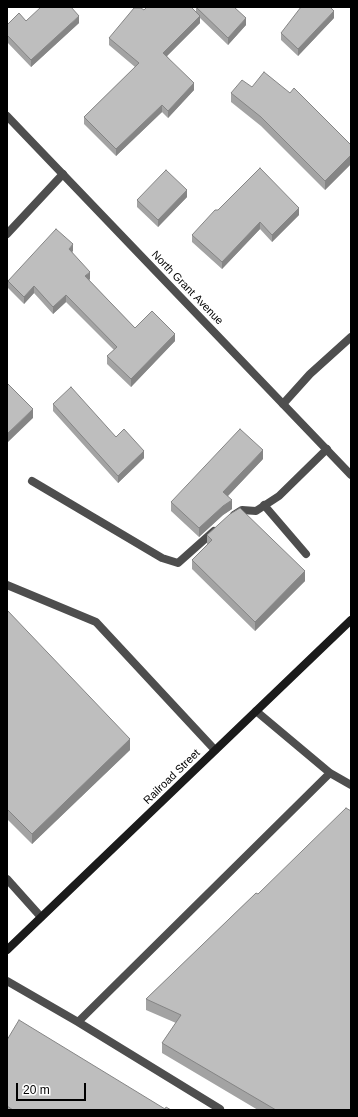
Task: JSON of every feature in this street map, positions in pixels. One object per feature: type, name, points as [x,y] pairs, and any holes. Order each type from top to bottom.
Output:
[{"type":"main road","name":"Railroad Street","points":[[7,950],[351,620]]},
{"type":"street","name":"North Grant Avenue","points":[[7,116],[351,475]]},
{"type":"street","points":[[7,234],[63,174]]},
{"type":"street","points":[[283,404],[310,374],[351,337]]},
{"type":"street","points":[[32,481],[162,558],[178,563],[224,522],[242,510],[256,511],[279,496],[327,449]]},
{"type":"street","points":[[264,505],[306,554]]},
{"type":"street","points":[[7,585],[96,622],[215,750]]},
{"type":"street","points":[[256,711],[330,773],[351,785]]},
{"type":"street","points":[[78,1022],[330,773]]},
{"type":"street","points":[[7,879],[41,917]]},
{"type":"street","points":[[7,981],[78,1022],[220,1109]]},
{"type":"building","points":[[41,7],[71,7],[79,16],[31,60],[7,35],[7,25],[19,13],[26,21]]},
{"type":"building","points":[[147,7],[191,7],[200,16],[163,53],[194,83],[168,111],[162,105],[116,149],[84,117],[139,63],[109,38],[134,8],[141,8],[144,10]]},
{"type":"building","points":[[196,7],[234,7],[246,18],[228,38]]},
{"type":"building","points":[[301,7],[330,7],[334,11],[298,49],[281,33]]},
{"type":"building","points":[[264,72],[290,93],[294,88],[351,145],[351,155],[325,181],[261,117],[231,93],[242,80],[252,87]]},
{"type":"building","points":[[260,168],[299,208],[272,235],[260,222],[222,262],[192,235],[215,210],[218,210]]},
{"type":"building","points":[[166,170],[187,190],[158,220],[137,200]]},
{"type":"building","points":[[56,229],[73,244],[69,249],[90,272],[85,276],[135,328],[152,311],[175,334],[131,379],[107,356],[117,347],[66,295],[53,307],[34,286],[24,297],[8,281]]},
{"type":"building","points":[[7,383],[33,409],[7,434]]},
{"type":"building","points":[[71,387],[116,437],[124,429],[144,451],[118,476],[53,404]]},
{"type":"building","points":[[240,429],[263,450],[223,492],[232,500],[223,506],[199,528],[171,502]]},
{"type":"building","points":[[240,508],[305,571],[255,622],[192,560],[212,540],[207,535],[230,514]]},
{"type":"building","points":[[7,610],[130,739],[32,834],[7,809]]},
{"type":"building","points":[[346,808],[351,811],[351,1110],[276,1110],[162,1043],[181,1015],[146,999],[256,893],[258,894]]},
{"type":"building","points":[[19,1020],[165,1109],[166,1107],[171,1110],[13,1110],[7,1106],[7,1040]]}]
